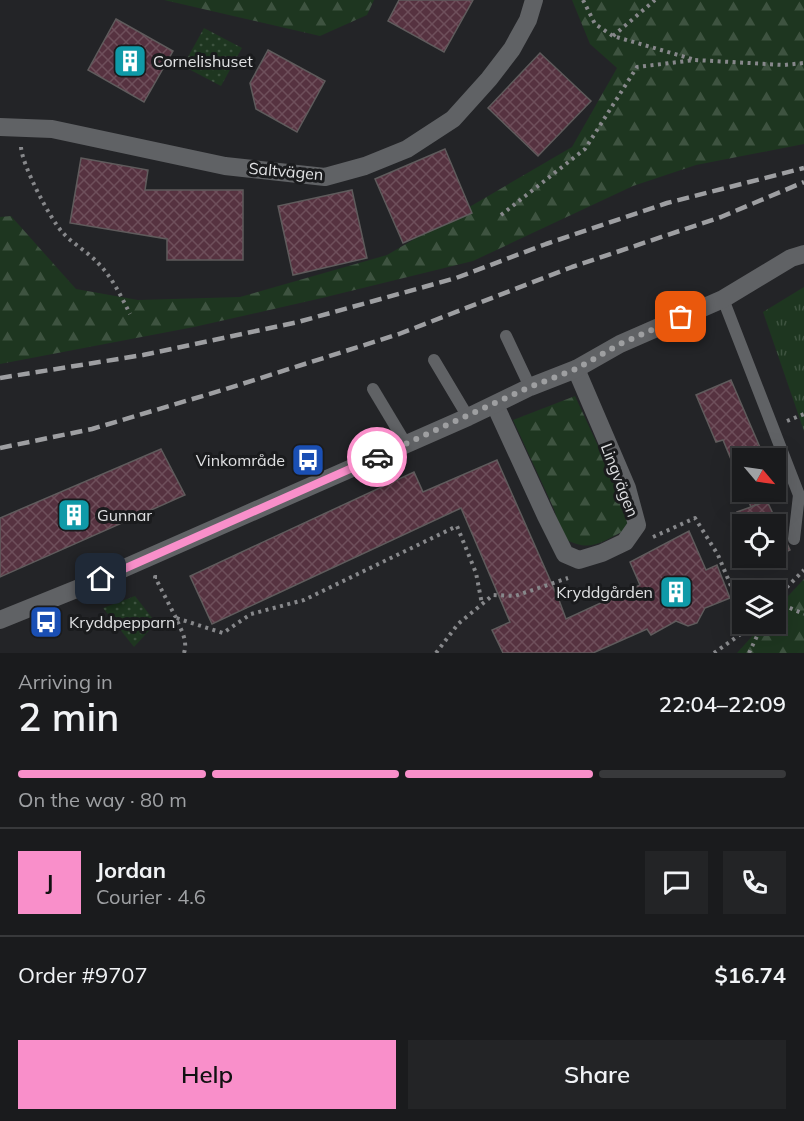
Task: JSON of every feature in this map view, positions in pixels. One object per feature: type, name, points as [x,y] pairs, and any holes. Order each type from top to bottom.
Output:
[{"type":"street","name":"Saltvägen","points":[[0,127],[52,129],[225,166],[325,177],[364,166],[407,149],[453,119],[512,50],[528,20],[534,0]]},
{"type":"street","points":[[0,620],[33,608],[495,405],[530,387],[576,369],[620,344],[723,299],[792,258],[804,254]]},
{"type":"street","name":"Lingvägen","points":[[495,405],[566,554],[579,560],[602,553],[625,542],[638,525],[627,488],[576,369]]},
{"type":"lane","points":[[723,299],[799,495],[794,539]]},
{"type":"lane","points":[[506,336],[530,387]]},
{"type":"lane","points":[[434,360],[468,417]]},
{"type":"lane","points":[[373,389],[406,444]]},
{"type":"path","points":[[583,0],[595,24],[613,36],[695,60]]},
{"type":"path","points":[[613,36],[655,0]]},
{"type":"path","points":[[501,215],[585,149],[638,67],[695,60],[784,65],[804,63]]},
{"type":"path","points":[[21,128],[21,154],[33,183],[62,232],[98,262],[113,282],[130,314]]},
{"type":"path","points":[[695,518],[718,555],[732,588]]},
{"type":"path","points":[[184,653],[185,637],[176,618],[222,633],[251,614],[304,600],[457,526],[476,573],[482,604]]},
{"type":"path","points":[[786,589],[804,570]]},
{"type":"path","points":[[436,653],[458,624],[494,595],[515,596]]},
{"type":"path","points":[[786,605],[804,614]]},
{"type":"path","points":[[714,653],[742,634]]},
{"type":"path","points":[[748,653],[758,634]]},
{"type":"green space","points":[[164,0],[374,0],[367,15],[320,36]]},
{"type":"green space","points":[[572,0],[804,0],[804,144],[696,165],[633,186],[473,261],[194,327],[0,364],[0,217],[11,216],[76,289],[138,300],[240,297],[387,255],[572,147],[617,68],[590,44]]},
{"type":"green space","points":[[204,28],[242,48],[221,86],[183,66]]},
{"type":"green space","points":[[804,287],[804,431],[763,312]]},
{"type":"green space","points":[[575,396],[630,515],[624,531],[588,546],[563,538],[554,509],[513,420]]},
{"type":"green space","points":[[804,579],[804,653],[737,653],[754,634],[786,634],[786,598]]},
{"type":"green space","points":[[135,596],[156,623],[134,647],[103,608]]},
{"type":"building","points":[[399,0],[473,0],[444,52],[388,21]]},
{"type":"building","name":"Cornelishuset","points":[[116,19],[173,51],[144,102],[88,70]]},
{"type":"building","points":[[268,50],[325,81],[297,132],[256,109],[250,83]]},
{"type":"building","points":[[540,53],[591,101],[538,156],[488,108]]},
{"type":"building","points":[[445,149],[472,213],[403,243],[375,179]]},
{"type":"building","points":[[81,158],[148,170],[145,190],[243,190],[243,260],[167,260],[167,239],[70,223]]},
{"type":"building","points":[[352,190],[367,258],[293,275],[278,206]]},
{"type":"building","points":[[731,380],[760,448],[732,448],[732,462],[723,440],[716,442],[696,395]]},
{"type":"building","name":"Gunnar","points":[[161,449],[185,495],[0,577],[0,518]]},
{"type":"building","points":[[497,460],[566,619],[640,585],[630,562],[689,531],[706,570],[717,565],[730,598],[705,608],[697,623],[688,626],[676,621],[651,635],[647,629],[593,653],[503,653],[492,630],[510,622],[461,508],[212,624],[190,576],[414,472],[423,492]]},
{"type":"building","points":[[749,502],[763,502],[751,507]]},
{"type":"building","points":[[767,502],[773,514],[738,514],[737,512]]},
{"type":"railway","points":[[0,378],[143,355],[298,322],[456,278],[546,244],[667,203],[804,168]]},
{"type":"railway","points":[[0,448],[92,429],[399,334],[572,267],[721,217],[804,182]]},
{"type":"way so far","points":[[377,457],[530,387],[576,369],[620,344],[681,317]]},
{"type":"place","name":"Cornelishuset","points":[[130,61]]},
{"type":"place","name":"Vinkområde","points":[[308,460]]},
{"type":"place","name":"Gunnar","points":[[74,515]]},
{"type":"place","name":"Kryddgården","points":[[676,592]]},
{"type":"place","name":"Kryddpepparn","points":[[46,622]]},
{"type":"route","points":[[101,579],[377,457]]}]
